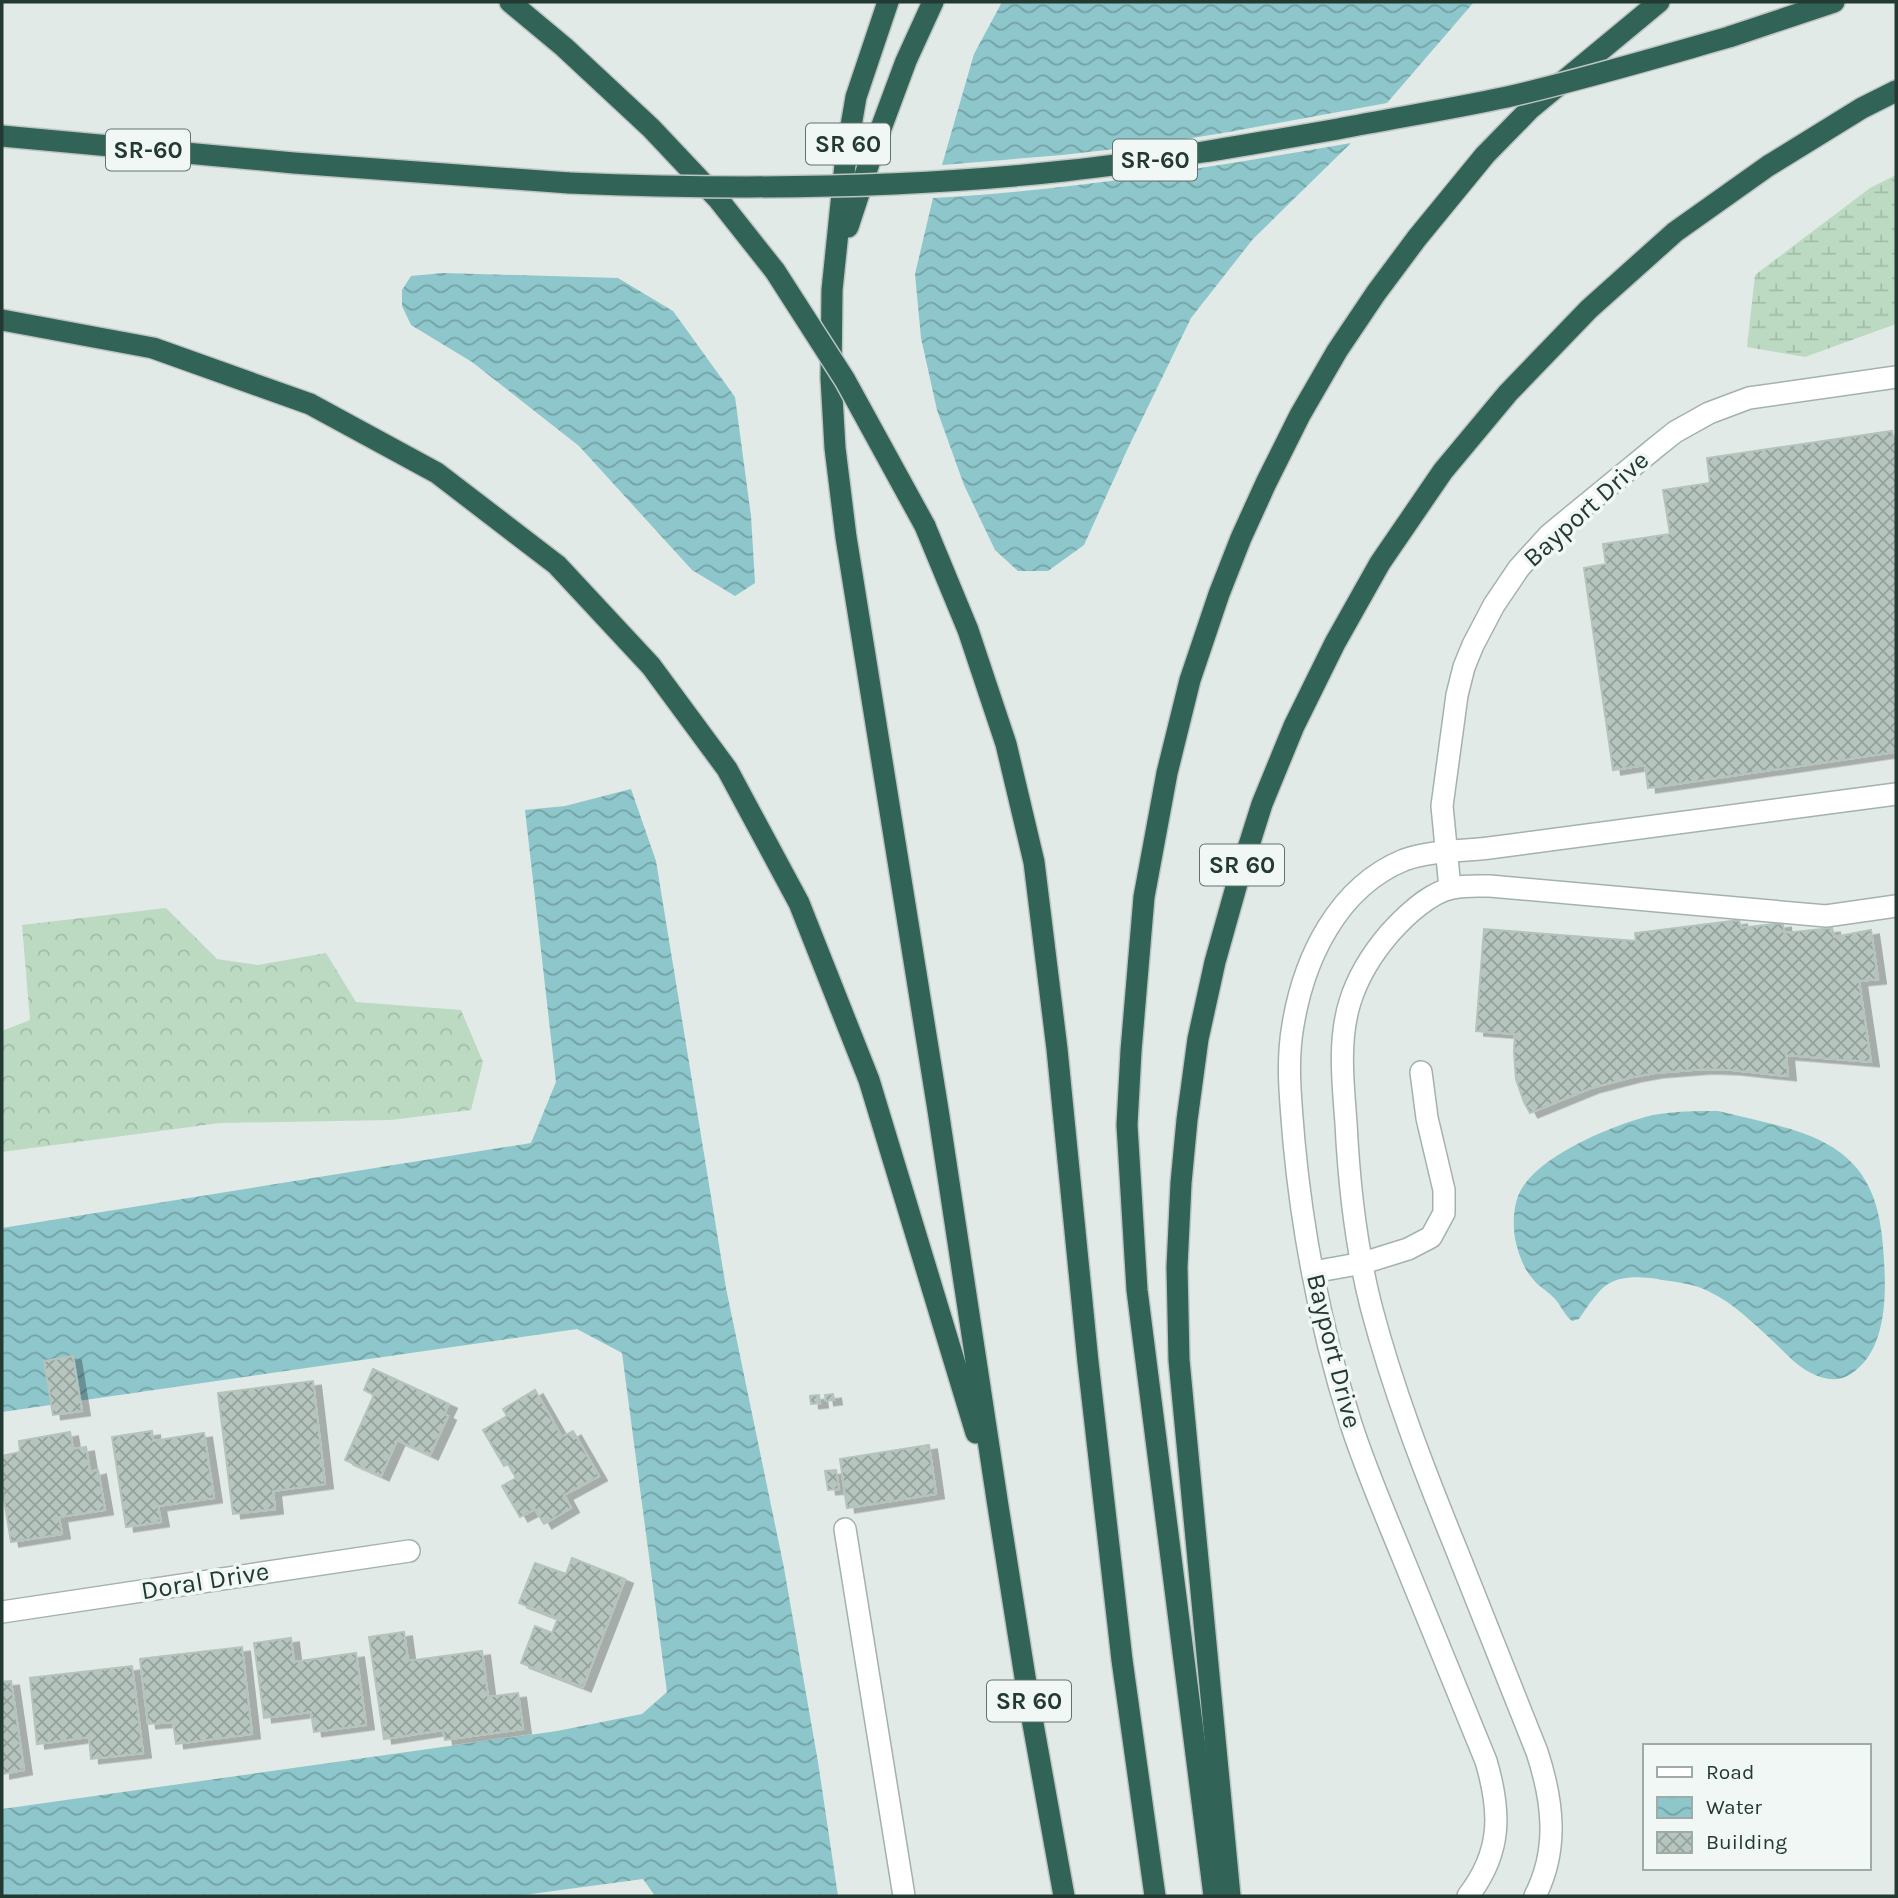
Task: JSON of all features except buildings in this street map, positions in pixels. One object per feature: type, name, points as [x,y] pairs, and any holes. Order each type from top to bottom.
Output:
[{"type":"highway","points":[[510,2],[564,47],[651,128],[718,199],[775,271],[845,380],[925,526],[968,630],[1006,744],[1034,862],[1057,1049],[1122,1660],[1156,1896]]},
{"type":"highway","name":"SR 60","points":[[888,2],[854,108],[846,155],[832,290],[831,367],[834,425],[846,537],[1028,1696],[1064,1896]]},
{"type":"highway","points":[[832,290],[847,229],[877,139],[906,61],[933,2]]},
{"type":"highway","points":[[1214,1896],[1137,1290],[1127,1125],[1144,897],[1167,773],[1190,680],[1241,538],[1300,415],[1338,351],[1417,238],[1485,155],[1530,109],[1659,2]]},
{"type":"highway","name":"SR-60","points":[[2,136],[294,163],[569,183],[695,187],[852,186],[982,179],[1131,163],[1231,148],[1506,97],[1729,37],[1834,2]]},
{"type":"highway","name":"SR 60","points":[[1230,1896],[1180,1360],[1177,1267],[1181,1183],[1198,1039],[1215,962],[1262,804],[1294,726],[1335,643],[1380,563],[1443,471],[1508,393],[1589,310],[1675,232],[1768,166],[1862,108],[1896,91]]},
{"type":"highway","points":[[2,320],[153,348],[310,404],[437,473],[557,565],[651,666],[727,769],[799,903],[869,1080],[998,1506]]},
{"type":"street","name":"Bayport Drive","points":[[1535,1896],[1549,1854],[1552,1829],[1547,1781],[1538,1752],[1416,1450],[1370,1303],[1352,1199],[1343,1079],[1344,1028],[1349,1002],[1366,964],[1395,927],[1413,910],[1450,888],[1442,806],[1457,695],[1473,645],[1518,568],[1566,521],[1655,448],[1675,432],[1709,413],[1749,398],[1896,377]]},
{"type":"street","points":[[1446,853],[1896,794]]},
{"type":"street","name":"Bayport Drive","points":[[1446,853],[1405,860],[1377,876],[1351,897],[1323,934],[1302,984],[1292,1027],[1289,1078],[1305,1234],[1334,1366],[1369,1478],[1481,1749],[1493,1787],[1497,1813],[1494,1843],[1486,1866],[1468,1896]]},
{"type":"street","points":[[1450,888],[1490,886],[1826,916],[1896,906]]},
{"type":"street","points":[[1313,1272],[1363,1263],[1408,1249],[1431,1237],[1444,1213],[1444,1190],[1427,1118],[1422,1073]]},
{"type":"street","points":[[845,1529],[904,1896]]},
{"type":"street","name":"Doral Drive","points":[[2,1612],[409,1551]]},
{"type":"green space","points":[[1896,175],[1896,324],[1805,357],[1747,347],[1755,275],[1870,188]]},
{"type":"green space","points":[[166,908],[217,959],[258,965],[326,953],[356,1002],[461,1010],[483,1062],[471,1110],[391,1120],[220,1123],[2,1152],[2,1031],[30,1020],[22,925]]},
{"type":"water","points":[[1002,2],[1474,2],[1387,103],[1142,146],[942,165],[974,54]]},
{"type":"water","points":[[1351,143],[1253,239],[1191,318],[1084,545],[1048,571],[1018,571],[995,550],[964,485],[937,410],[921,338],[915,274],[933,198],[1091,183]]},
{"type":"water","points":[[443,273],[618,278],[673,311],[735,397],[751,516],[755,583],[735,596],[692,570],[579,446],[472,362],[411,325],[402,306],[402,290],[411,276]]},
{"type":"water","points":[[631,789],[656,861],[726,1288],[784,1568],[838,1896],[655,1896],[643,1879],[516,1896],[2,1896],[2,1809],[557,1731],[642,1714],[667,1692],[622,1353],[577,1329],[2,1412],[2,1228],[531,1143],[556,1082],[525,810],[565,806]]},
{"type":"water","points":[[1718,1111],[1802,1133],[1847,1158],[1863,1177],[1875,1203],[1882,1236],[1885,1291],[1880,1330],[1874,1347],[1864,1362],[1846,1377],[1826,1379],[1806,1370],[1743,1314],[1717,1296],[1685,1284],[1643,1278],[1616,1280],[1602,1289],[1579,1319],[1572,1321],[1555,1299],[1534,1281],[1523,1265],[1515,1239],[1515,1207],[1518,1196],[1540,1168],[1577,1144],[1637,1119],[1669,1113]]}]
